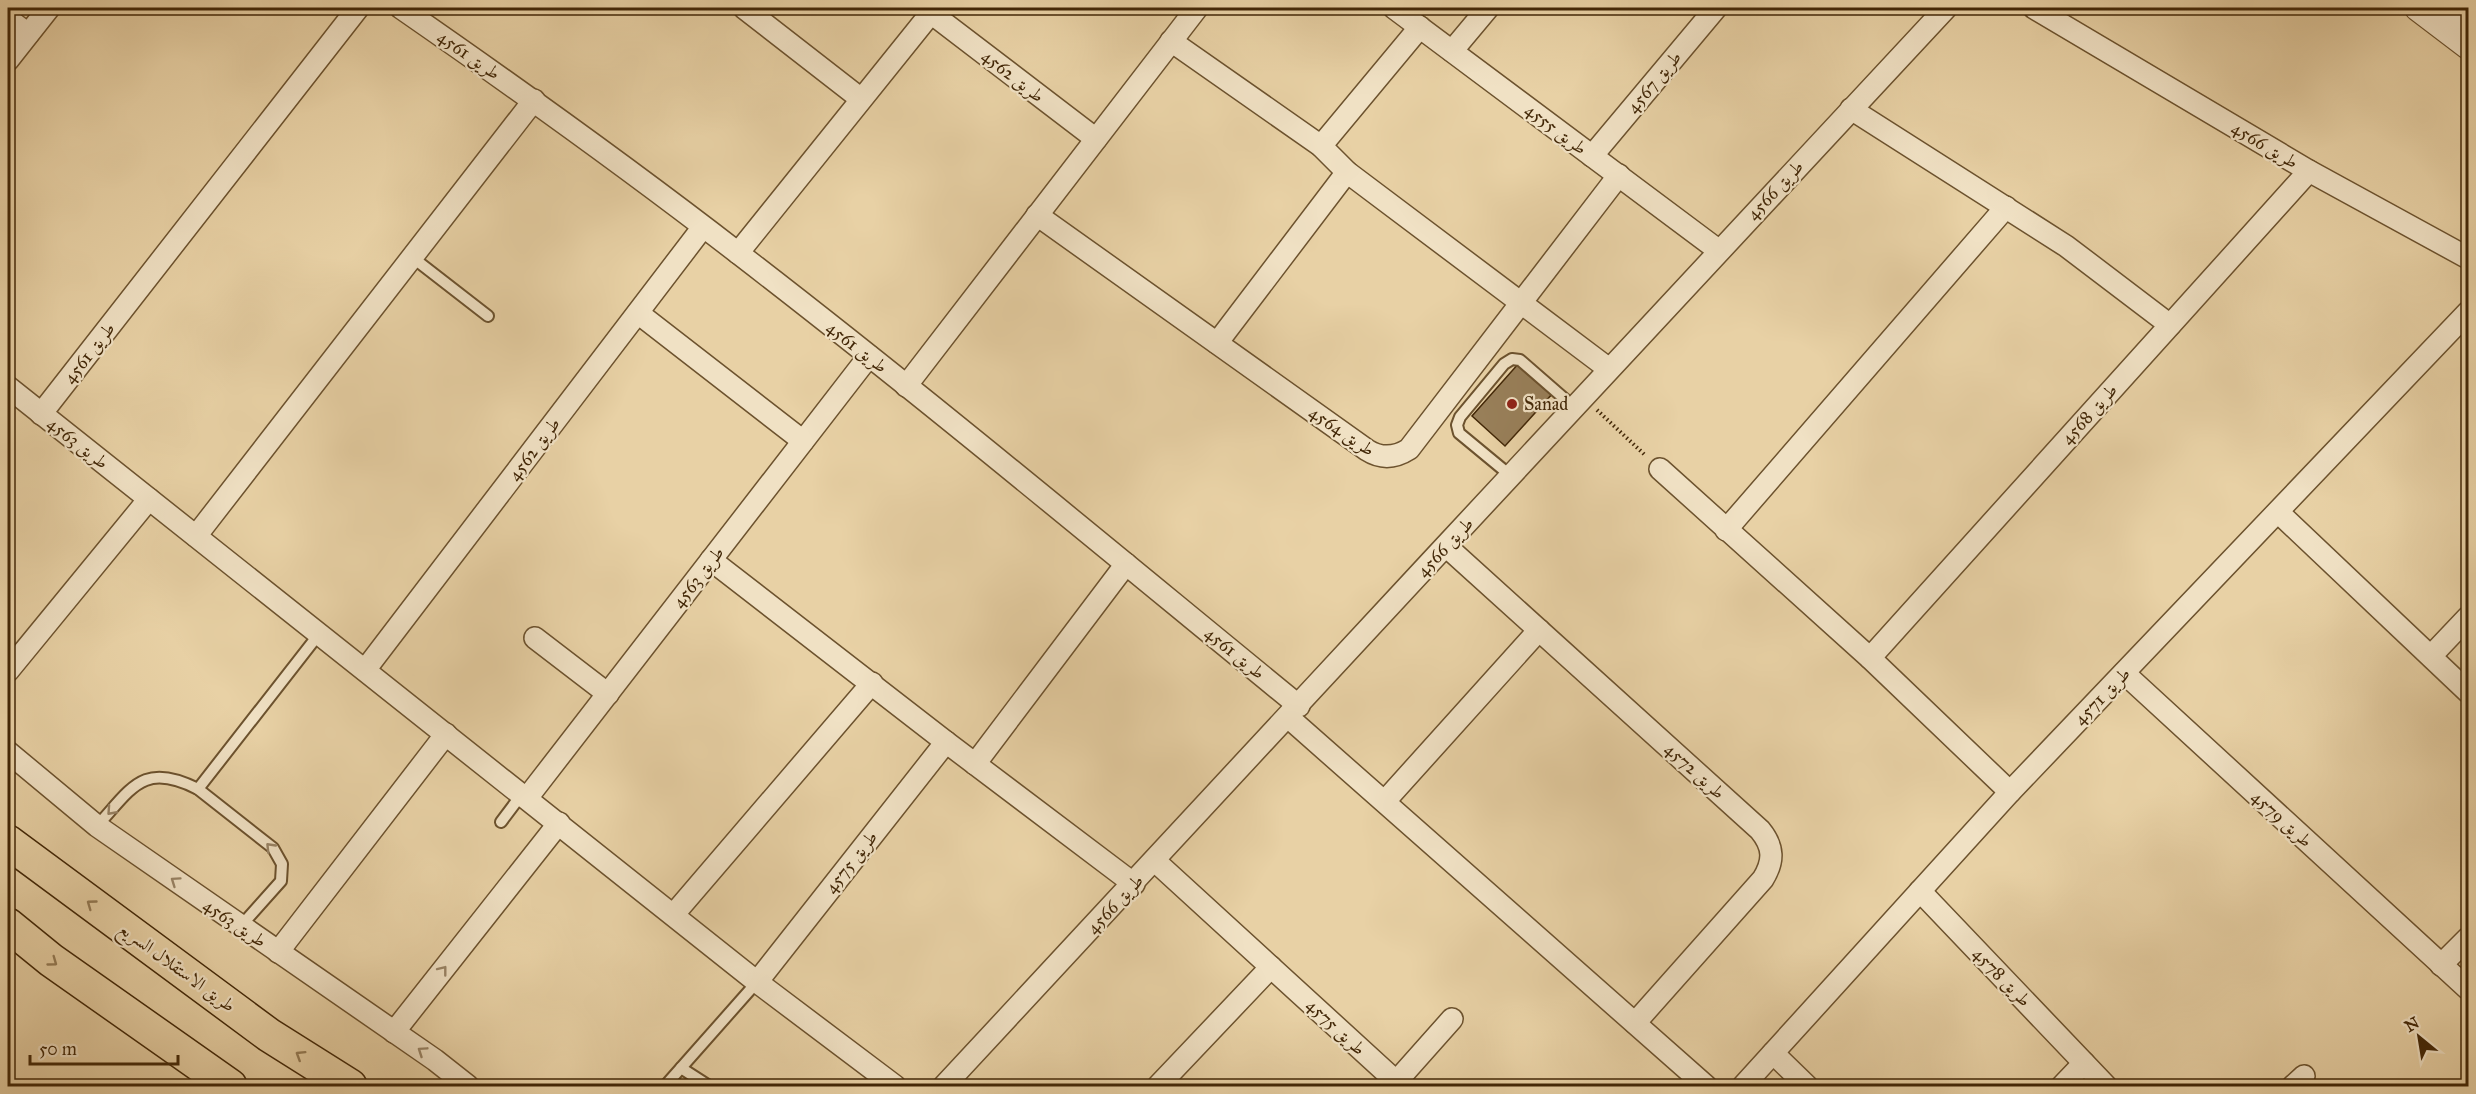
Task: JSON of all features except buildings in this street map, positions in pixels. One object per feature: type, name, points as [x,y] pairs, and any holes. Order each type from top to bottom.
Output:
[{"type":"main road","name":"طريق الاستقلال السريع","points":[[8,842],[268,1035],[350,1086]]},
{"type":"main road","points":[[8,926],[51,960],[230,1086]]},
{"type":"street","points":[[8,60],[49,8]]},
{"type":"street","name":"طريق 4561","points":[[41,414],[358,8]]},
{"type":"street","name":"طريق 4561","points":[[401,8],[534,100],[738,253],[869,356],[1126,564],[1294,711]]},
{"type":"street","points":[[744,8],[861,99]]},
{"type":"street","points":[[906,386],[1197,8]]},
{"type":"street","name":"طريق 4555","points":[[1394,8],[1718,250]]},
{"type":"street","points":[[1452,51],[1488,8]]},
{"type":"street","name":"طريق 4567","points":[[1592,156],[1716,8]]},
{"type":"street","name":"طريق 4566","points":[[944,1086],[1134,884],[1718,250],[1946,8]]},
{"type":"street","name":"طريق 4566","points":[[2034,8],[2309,171],[2469,258]]},
{"type":"street","points":[[2418,8],[2469,46]]},
{"type":"street","points":[[2450,8],[2469,22]]},
{"type":"street","name":"طريق 4562","points":[[738,253],[933,10],[1096,139]]},
{"type":"street","points":[[8,19],[28,34]]},
{"type":"street","points":[[1321,146],[1420,27]]},
{"type":"street","points":[[1171,41],[1321,146],[1347,172],[1609,369]]},
{"type":"street","points":[[196,536],[534,100]]},
{"type":"street","points":[[1851,109],[2067,246],[2170,325]]},
{"type":"street","name":"طريق 4568","points":[[1870,658],[2309,171]]},
{"type":"street","points":[[1217,344],[1347,172]]},
{"type":"street","name":"طريق 4564","points":[[1037,215],[1374,454],[1395,456],[1408,449],[1619,176]]},
{"type":"street","points":[[1726,530],[2006,207]]},
{"type":"street","name":"طريق 4562","points":[[365,670],[703,227]]},
{"type":"street","name":"طريق 4571","points":[[1743,1086],[2010,792],[2469,312]]},
{"type":"street","points":[[638,313],[803,441]]},
{"type":"street","name":"طريق 4563","points":[[525,796],[608,694],[869,356]]},
{"type":"street","name":"طريق 4563","points":[[8,387],[757,982],[896,1086]]},
{"type":"street","points":[[1660,469],[1870,658],[2010,792]]},
{"type":"street","points":[[8,671],[149,499]]},
{"type":"street","points":[[2277,512],[2469,692]]},
{"type":"street","name":"طريق 4572","points":[[1446,546],[1760,830],[1768,841],[1772,854],[1770,867],[1763,879],[1635,1023]]},
{"type":"street","points":[[711,560],[1134,884]]},
{"type":"street","points":[[975,764],[1126,564]]},
{"type":"street","points":[[2431,656],[2469,617]]},
{"type":"street","points":[[1384,801],[1539,630]]},
{"type":"street","points":[[535,638],[608,694]]},
{"type":"street","name":"طريق 4579","points":[[2124,673],[2469,989]]},
{"type":"street","points":[[674,914],[872,683]]},
{"type":"street","points":[[1294,711],[1384,801],[1706,1086]]},
{"type":"street","points":[[278,952],[446,734]]},
{"type":"street","name":"طريق 4575","points":[[757,982],[946,742]]},
{"type":"street","name":"طريق 4563","points":[[8,752],[97,826],[468,1086]]},
{"type":"street","points":[[394,1032],[559,823]]},
{"type":"street","name":"طريق 4575","points":[[1155,861],[1398,1084]]},
{"type":"street","name":"طريق 4578","points":[[1920,891],[2106,1086]]},
{"type":"street","points":[[2441,965],[2469,938]]},
{"type":"street","points":[[1158,1086],[1271,967]]},
{"type":"street","points":[[1398,1084],[1452,1019]]},
{"type":"street","points":[[1773,1053],[1807,1086]]},
{"type":"street","points":[[2062,1086],[2084,1063]]},
{"type":"lane","points":[[412,257],[488,316]]},
{"type":"lane","points":[[1511,476],[1460,433],[1457,425],[1460,417],[1504,364],[1512,359],[1521,360],[1578,402]]},
{"type":"lane","points":[[198,789],[319,634]]},
{"type":"lane","points":[[97,826],[137,783],[159,776],[184,782],[198,789],[273,848],[282,864],[281,881],[240,927]]},
{"type":"lane","points":[[501,822],[525,796]]},
{"type":"lane","points":[[665,1086],[757,982]]},
{"type":"lane","points":[[681,1068],[709,1086]]},
{"type":"path","points":[[1578,402],[1660,469]]},
{"type":"place","name":"Sanad","points":[[1512,404]]}]
